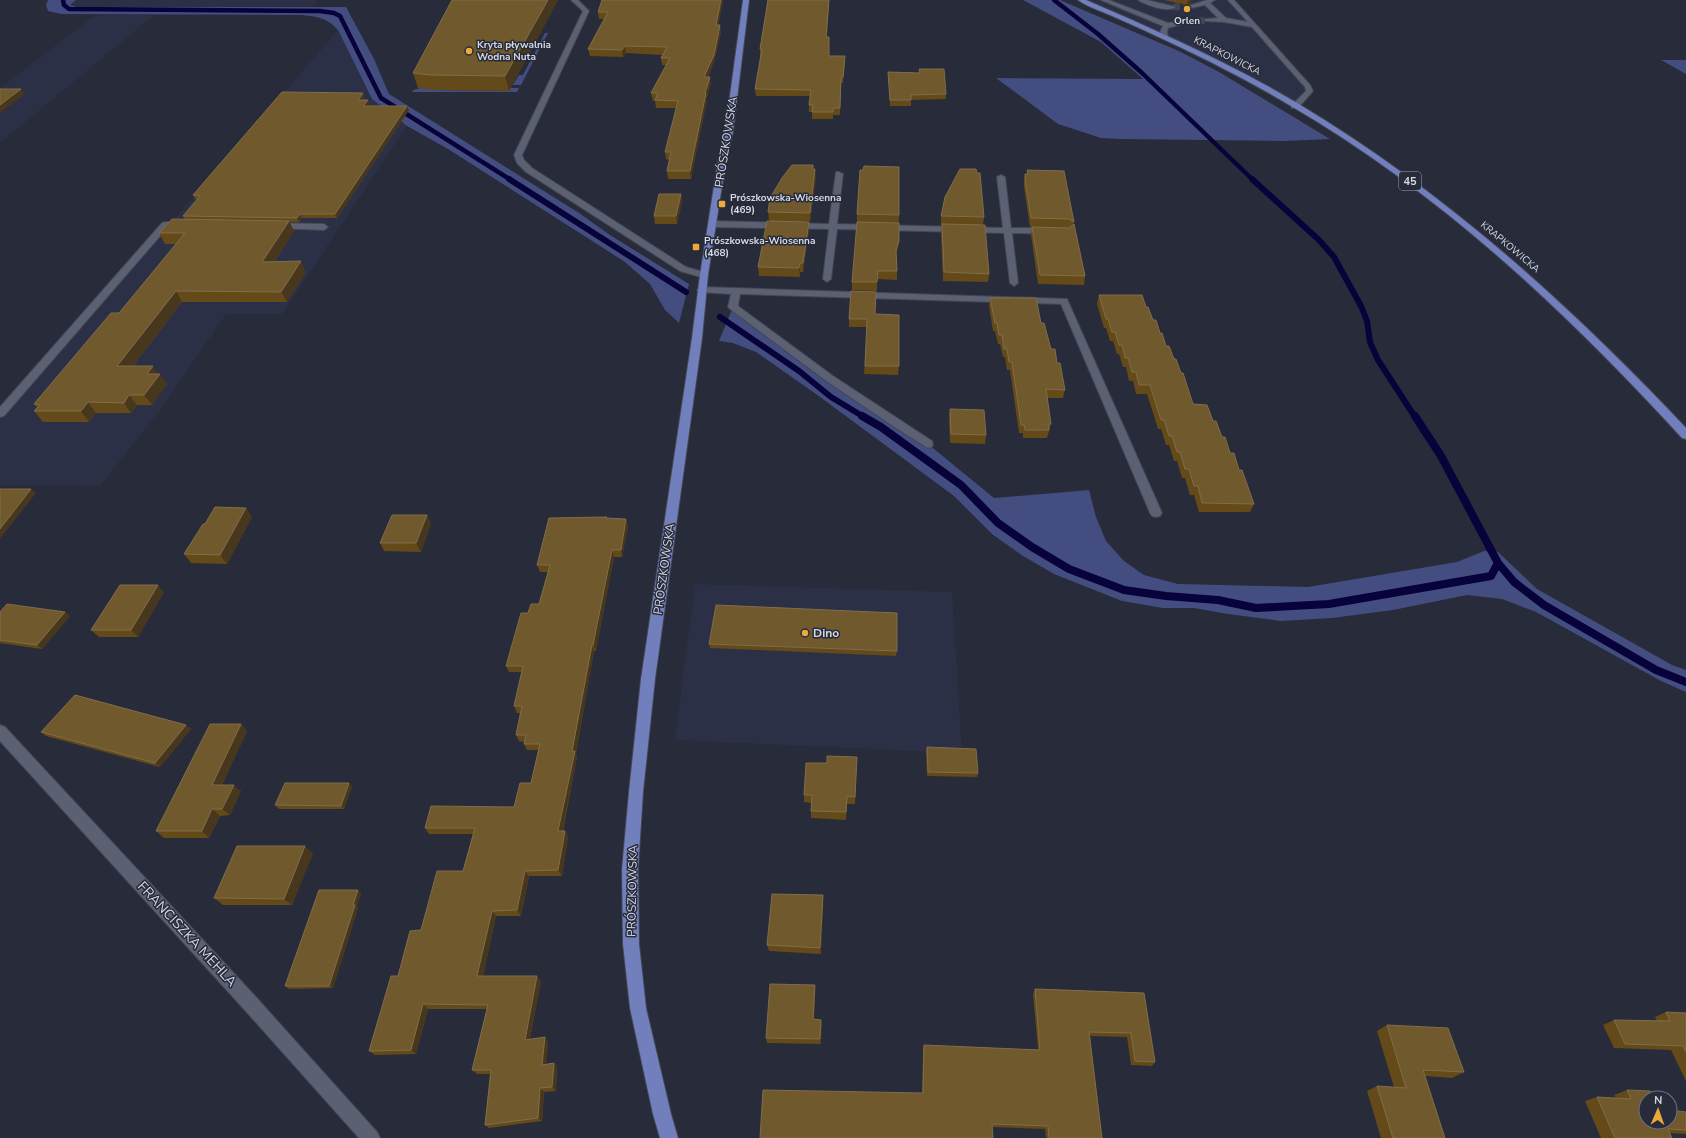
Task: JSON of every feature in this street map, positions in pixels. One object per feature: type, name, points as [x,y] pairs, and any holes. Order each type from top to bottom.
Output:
[{"type":"main road","name":"PRÓSZKOWSKA","points":[[669,1138],[662,1114],[638,1008],[631,944],[630,870],[636,792],[648,679],[697,338],[703,282],[721,167],[729,132],[746,0]]},
{"type":"main road","name":"KRAPKOWICKA","points":[[1081,0],[1233,70],[1295,106],[1386,164],[1482,236],[1524,273],[1578,323],[1686,435]]},
{"type":"street","points":[[574,0],[586,11],[518,155],[520,161],[529,170],[703,282],[736,290],[1064,301],[1156,513]]},
{"type":"street","points":[[1104,0],[1167,25],[1187,22]]},
{"type":"street","points":[[1141,0],[1171,10]]},
{"type":"street","points":[[1231,0],[1308,86],[1310,91],[1295,106]]},
{"type":"street","points":[[1191,6],[1209,2],[1224,20]]},
{"type":"street","points":[[1174,18],[1180,23]]},
{"type":"street","points":[[1206,20],[1224,20],[1252,25]]},
{"type":"street","points":[[1165,38],[1163,32],[1167,25]]},
{"type":"street","points":[[827,279],[839,174]]},
{"type":"street","points":[[1001,177],[1014,282]]},
{"type":"street","points":[[713,224],[1060,232]]},
{"type":"street","points":[[0,414],[165,225],[189,225]]},
{"type":"street","points":[[268,226],[324,227]]},
{"type":"street","points":[[736,290],[733,307],[783,346],[928,444]]},
{"type":"street","name":"FRANCISZKA MEHLA","points":[[0,732],[249,1002],[371,1138]]},
{"type":"shaded area","points":[[48,0],[76,0],[70,5],[77,7],[346,7],[374,59],[389,94],[689,284],[679,323],[665,310],[650,284],[625,262],[448,149],[407,126],[372,99],[338,30],[330,22],[317,17],[301,15],[61,14],[48,11],[46,5]]},
{"type":"shaded area","points":[[76,0],[318,0],[312,7],[77,7],[70,5]]},
{"type":"shaded area","points":[[1023,0],[1060,0],[1181,52],[1219,72],[1330,139],[1283,141],[1101,138],[1058,124],[996,78],[1143,79],[1101,42]]},
{"type":"shaded area","points":[[1081,0],[1231,0],[1310,91],[1295,106],[1233,70]]},
{"type":"shaded area","points":[[104,15],[154,15],[0,143],[0,88],[93,17]]},
{"type":"shaded area","points":[[338,30],[372,99],[407,126],[282,314],[226,314],[161,409],[100,486],[0,485],[0,414],[150,247]]},
{"type":"shaded area","points":[[545,33],[548,33],[521,85],[513,85],[519,75],[523,75]]},
{"type":"shaded area","points":[[1661,60],[1686,60],[1686,74]]},
{"type":"shaded area","points":[[424,87],[435,90],[509,91],[510,88],[519,88],[517,92],[412,92],[413,90]]},
{"type":"shaded area","points":[[733,307],[928,444],[994,498],[1089,490],[1096,517],[1106,541],[1124,561],[1144,575],[1178,584],[1308,587],[1457,562],[1484,551],[1498,552],[1537,589],[1672,665],[1686,670],[1686,692],[1661,681],[1536,612],[1502,599],[1467,595],[1393,610],[1332,618],[1281,621],[1194,608],[1163,608],[1122,601],[1054,574],[1023,556],[992,534],[954,496],[816,394],[756,352],[733,343],[719,341]]},
{"type":"shaded area","points":[[695,584],[952,592],[962,753],[675,740]]},
{"type":"building","name":"Kryta pływalnia Wodna Nuta","points":[[452,0],[548,0],[505,76],[431,75],[413,73]]},
{"type":"building","points":[[602,0],[721,0],[716,25],[720,25],[714,55],[704,77],[710,77],[705,93],[690,171],[667,171],[671,152],[665,152],[678,101],[655,100],[658,93],[651,93],[670,58],[661,58],[667,47],[625,46],[622,50],[588,49],[608,12],[598,12]]},
{"type":"building","points":[[768,0],[829,0],[826,37],[829,37],[829,56],[845,56],[843,77],[841,77],[840,108],[833,108],[833,112],[812,112],[813,105],[809,105],[811,90],[755,89]]},
{"type":"building","points":[[919,69],[944,69],[946,94],[911,95],[911,100],[890,100],[888,72],[920,73]]},
{"type":"building","points":[[0,89],[21,89],[0,105]]},
{"type":"building","points":[[282,92],[363,93],[358,100],[368,100],[363,106],[407,106],[335,214],[300,214],[297,218],[183,216],[200,196],[193,195]]},
{"type":"building","points":[[792,165],[813,165],[813,169],[815,169],[810,213],[768,212],[770,198]]},
{"type":"building","points":[[864,166],[899,167],[899,215],[857,214],[860,170],[863,170]]},
{"type":"building","points":[[960,169],[976,169],[977,173],[980,173],[984,217],[941,216],[945,197]]},
{"type":"building","points":[[1027,170],[1064,171],[1074,222],[1069,219],[1031,218],[1025,179],[1025,174],[1028,174]]},
{"type":"building","points":[[659,194],[681,194],[676,216],[654,216]]},
{"type":"building","points":[[172,219],[289,221],[262,262],[301,261],[281,292],[176,291],[117,366],[153,366],[147,374],[160,374],[144,395],[129,395],[124,403],[88,402],[81,411],[34,411],[40,405],[34,404],[111,313],[119,313],[185,233],[159,233]]},
{"type":"building","points":[[767,221],[809,222],[803,263],[800,263],[799,268],[758,267]]},
{"type":"building","points":[[857,222],[899,223],[899,241],[896,250],[897,271],[878,271],[877,282],[852,282]]},
{"type":"building","points":[[942,224],[985,225],[989,274],[944,272]]},
{"type":"building","points":[[1074,224],[1085,276],[1040,275],[1032,227],[1069,228]]},
{"type":"building","points":[[851,291],[876,292],[875,314],[899,315],[899,366],[865,366],[867,319],[849,319]]},
{"type":"building","points":[[1099,295],[1142,295],[1153,320],[1156,320],[1166,346],[1169,346],[1181,373],[1183,373],[1193,404],[1207,405],[1213,421],[1216,421],[1222,437],[1225,437],[1230,453],[1234,453],[1239,470],[1242,470],[1254,504],[1202,503],[1198,486],[1194,486],[1189,469],[1185,469],[1180,452],[1177,452],[1172,436],[1169,436],[1164,420],[1161,420],[1150,385],[1139,385],[1136,372],[1132,372],[1128,358],[1125,358],[1122,345],[1119,345],[1115,332],[1112,332],[1108,319],[1106,319]]},
{"type":"building","points":[[990,298],[1036,298],[1041,323],[1044,323],[1051,349],[1055,349],[1057,363],[1060,363],[1065,390],[1046,389],[1051,424],[1048,424],[1049,430],[1025,430],[1024,425],[1021,425],[1012,362],[1009,362],[1007,349],[1004,349],[1002,335],[999,335]]},
{"type":"building","points":[[950,409],[984,410],[986,435],[951,434]]},
{"type":"building","points":[[0,489],[31,489],[0,529]]},
{"type":"building","points":[[215,507],[246,508],[220,555],[184,554],[203,524],[205,524]]},
{"type":"building","points":[[392,515],[427,515],[416,543],[380,543]]},
{"type":"building","points":[[607,517],[606,518],[626,519],[621,550],[612,550],[592,645],[572,751],[575,751],[558,831],[565,831],[558,870],[525,871],[517,910],[492,911],[477,976],[537,976],[525,1040],[545,1037],[542,1065],[554,1063],[552,1087],[540,1088],[538,1118],[485,1125],[491,1070],[472,1070],[488,1005],[423,1004],[411,1050],[369,1051],[391,976],[398,976],[410,931],[421,930],[437,871],[463,871],[475,828],[425,828],[431,806],[514,807],[520,783],[531,783],[540,744],[524,744],[526,735],[516,735],[522,706],[514,706],[523,666],[506,666],[521,613],[528,613],[531,604],[539,604],[550,565],[537,565],[549,518]]},
{"type":"building","points":[[120,585],[158,585],[131,630],[91,630]]},
{"type":"building","points":[[7,604],[65,612],[37,645],[0,640],[0,612]]},
{"type":"building","name":"Dino","points":[[716,605],[897,613],[897,651],[709,644]]},
{"type":"building","points":[[75,695],[186,725],[155,763],[41,732]]},
{"type":"building","points":[[210,724],[241,724],[212,785],[234,785],[222,809],[212,809],[202,831],[156,831]]},
{"type":"building","points":[[927,747],[976,749],[978,773],[928,772]]},
{"type":"building","points":[[827,756],[857,757],[855,797],[847,796],[846,812],[811,811],[812,795],[804,795],[806,763],[827,763]]},
{"type":"building","points":[[285,783],[349,783],[341,806],[275,805]]},
{"type":"building","points":[[237,846],[305,846],[284,899],[214,898]]},
{"type":"building","points":[[319,890],[358,890],[353,905],[355,905],[329,986],[285,986]]},
{"type":"building","points":[[772,894],[823,895],[820,948],[767,945]]},
{"type":"building","points":[[770,984],[815,985],[813,1019],[821,1020],[820,1039],[766,1038]]},
{"type":"building","points":[[1035,989],[1144,993],[1155,1062],[1135,1061],[1131,1033],[1089,1032],[1102,1138],[1049,1138],[1048,1126],[992,1124],[993,1138],[760,1138],[763,1090],[923,1093],[924,1045],[1040,1050]]},
{"type":"building","points":[[1666,1012],[1686,1013],[1686,1052],[1683,1046],[1625,1044],[1614,1020],[1670,1021]]},
{"type":"building","points":[[1387,1025],[1448,1028],[1464,1072],[1423,1070],[1445,1138],[1393,1138],[1377,1086],[1406,1088]]},
{"type":"building","points":[[1627,1090],[1638,1090],[1638,1130],[1668,1130],[1672,1138],[1615,1138],[1597,1097],[1631,1099]]},
{"type":"building","points":[[1678,1111],[1686,1112],[1686,1130],[1678,1130]]},
{"type":"waterway","points":[[63,0],[64,5],[69,9],[320,11],[334,13],[340,16],[381,98],[511,180]]},
{"type":"waterway","points":[[1054,0],[1098,34],[1141,72],[1253,180]]},
{"type":"waterway","points":[[509,179],[686,292]]},
{"type":"waterway","points":[[1252,179],[1319,240],[1334,257],[1361,306],[1367,321],[1370,342],[1378,360],[1415,417]]},
{"type":"waterway","points":[[720,317],[799,371],[831,397],[864,417]]},
{"type":"waterway","points":[[862,416],[881,427],[961,485],[998,523],[1032,547],[1069,569],[1124,590],[1166,596],[1218,600],[1256,608],[1329,604],[1491,576],[1498,563]]},
{"type":"waterway","points":[[1415,416],[1441,456],[1498,563]]},
{"type":"waterway","points":[[1498,563],[1514,582],[1544,605],[1656,670],[1686,682]]},
{"type":"tunnel","points":[[1173,7],[1191,6]]},
{"type":"tunnel","points":[[1187,22],[1207,20]]},
{"type":"place","name":"Orlen","points":[[1187,9]]},
{"type":"place","name":"Kryta pływalnia Wodna Nuta","points":[[469,51]]},
{"type":"place","name":"Prószkowska-Wiosenna (469)","points":[[722,204]]},
{"type":"place","name":"Prószkowska-Wiosenna (468)","points":[[696,247]]},
{"type":"place","name":"Dino","points":[[805,633]]}]
